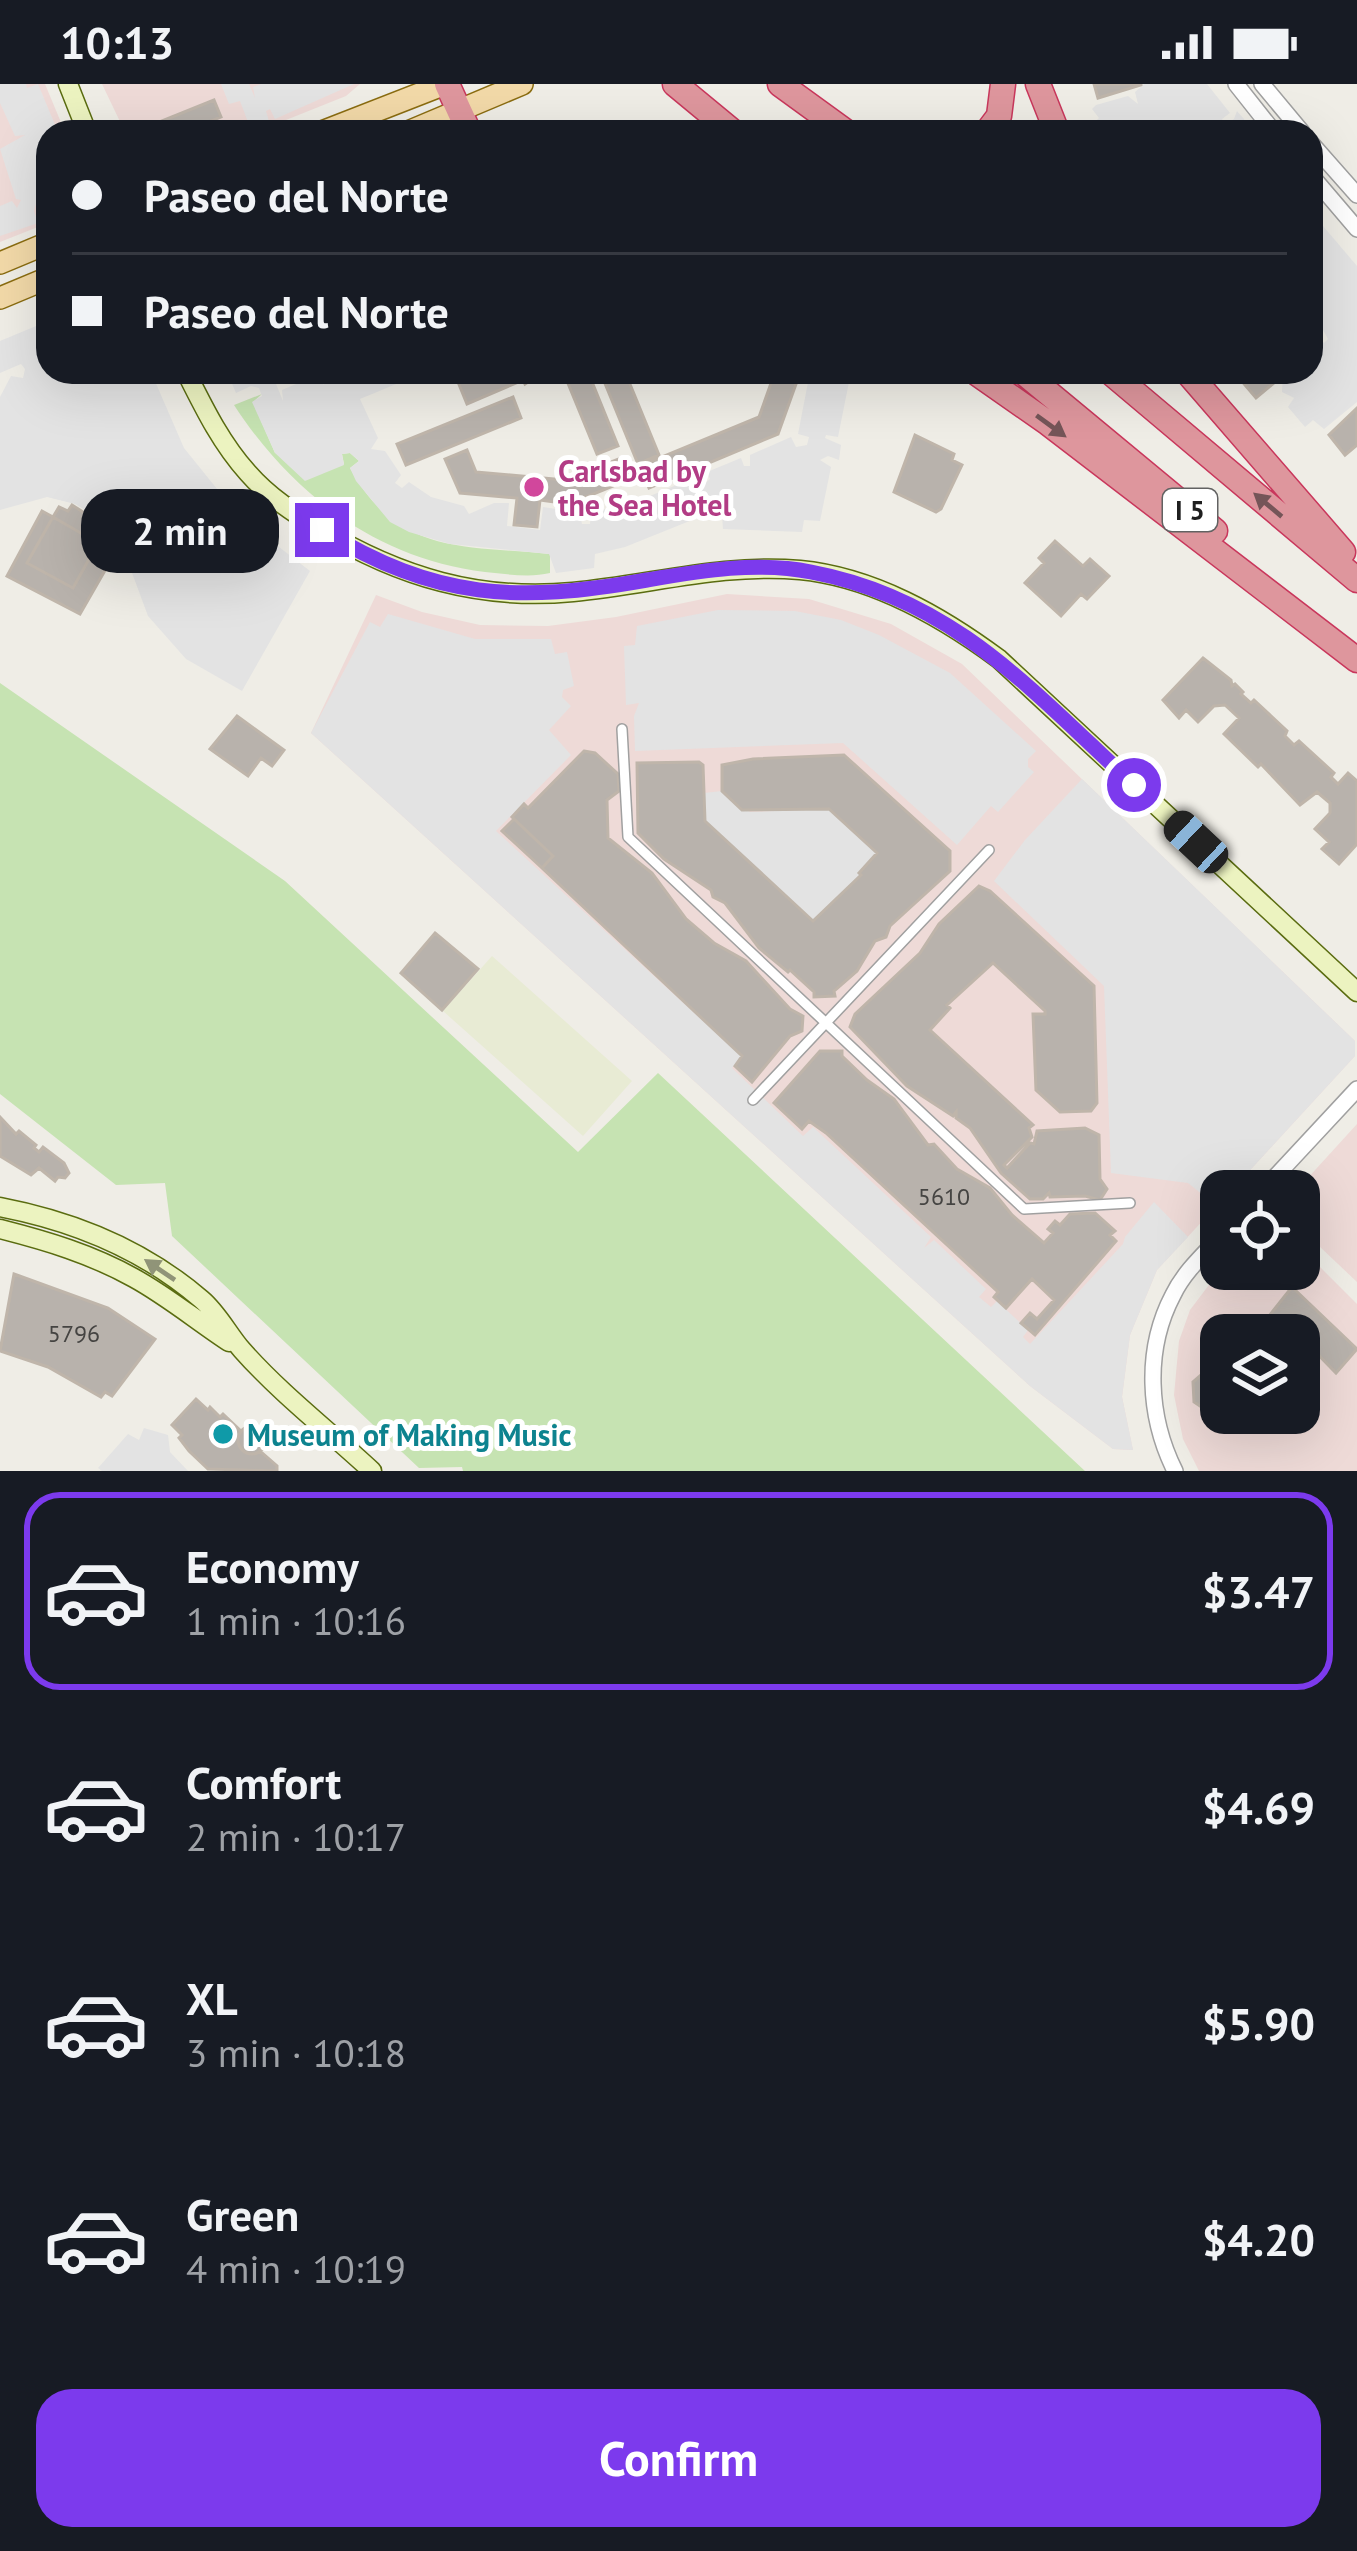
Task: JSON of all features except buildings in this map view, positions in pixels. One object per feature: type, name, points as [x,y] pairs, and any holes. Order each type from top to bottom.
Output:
[{"type":"highway","points":[[446,84],[464,120]]},
{"type":"highway","points":[[675,84],[719,120]]},
{"type":"highway","points":[[769,84],[812,120]]},
{"type":"highway","points":[[780,84],[830,120]]},
{"type":"highway","points":[[996,120],[1004,84]]},
{"type":"highway","points":[[1038,84],[1052,120]]},
{"type":"highway","points":[[992,384],[1357,660]]},
{"type":"highway","name":"I 5","points":[[1037,384],[1357,649]]},
{"type":"highway","name":"I 5","points":[[1124,384],[1357,580]]},
{"type":"highway","points":[[1197,384],[1357,569]]},
{"type":"main road","points":[[68,84],[82,120]]},
{"type":"main road","points":[[353,120],[446,84]]},
{"type":"main road","points":[[468,120],[523,84]]},
{"type":"main road","points":[[0,263],[36,248]]},
{"type":"main road","points":[[0,298],[36,283]]},
{"type":"main road","points":[[191,384],[220,437],[277,502],[366,557],[407,574],[476,592],[521,596],[748,567],[805,570],[884,593],[937,616],[999,659],[1357,992]]},
{"type":"main road","points":[[0,1207],[51,1219],[118,1244],[158,1267],[205,1302],[243,1351]]},
{"type":"main road","points":[[0,1228],[76,1250],[137,1279],[243,1351],[372,1471]]},
{"type":"street","points":[[1236,84],[1264,120]]},
{"type":"street","points":[[1262,84],[1291,120]]},
{"type":"street","points":[[1323,157],[1357,196]]},
{"type":"street","points":[[1323,189],[1357,229]]},
{"type":"street","points":[[622,729],[628,837],[1024,1209],[1130,1203]]},
{"type":"street","points":[[754,1100],[989,850]]},
{"type":"street","points":[[1282,1170],[1357,1089]]},
{"type":"street","points":[[1174,1471],[1155,1418],[1152,1372],[1159,1331],[1172,1296],[1200,1258]]},
{"type":"shaded area","points":[[0,84],[45,84],[60,120],[36,120],[36,228],[0,242]]},
{"type":"shaded area","points":[[0,84],[26,84],[27,88],[38,84],[53,120],[36,120],[36,224],[0,236],[0,206],[12,201],[17,208],[21,200],[16,199],[0,149],[25,135],[15,136],[0,103]]},
{"type":"shaded area","points":[[102,84],[360,84],[346,96],[286,120],[119,120]]},
{"type":"shaded area","points":[[221,84],[249,84],[255,98],[253,87],[261,84],[354,84],[275,119],[270,109],[266,111],[269,120],[247,120],[240,101],[229,104]]},
{"type":"shaded area","points":[[1144,84],[1207,84],[1230,113],[1223,120],[1097,120],[1092,109],[1096,105],[1128,96],[1138,104],[1135,92]]},
{"type":"shaded area","points":[[1323,226],[1357,266],[1357,402],[1324,429],[1313,420],[1305,427],[1288,407],[1294,398],[1282,392],[1282,384],[1323,384],[1323,342],[1328,339],[1323,330]]},
{"type":"shaded area","points":[[36,326],[36,384],[156,384],[184,448],[238,515],[310,571],[242,691],[186,659],[148,616],[125,554],[101,519],[75,504],[47,497],[0,510],[0,397],[11,376],[23,378],[25,369],[21,364],[0,373],[0,341]]},
{"type":"shaded area","points":[[232,384],[276,384],[283,401],[282,390],[296,384],[396,384],[360,399],[378,438],[371,449],[385,451],[401,475],[395,483],[402,488],[409,482],[431,497],[464,506],[469,514],[494,503],[509,503],[507,526],[540,530],[543,507],[569,511],[580,515],[582,524],[590,524],[591,513],[644,498],[651,507],[650,496],[698,476],[705,483],[710,479],[707,472],[741,458],[744,466],[750,466],[750,455],[791,437],[796,447],[807,445],[809,437],[798,434],[808,384],[849,384],[838,437],[825,438],[841,445],[839,460],[828,456],[820,460],[831,467],[820,521],[804,520],[802,532],[723,529],[715,502],[712,512],[595,554],[594,568],[556,573],[549,554],[450,544],[390,522],[356,481],[350,468],[359,461],[350,453],[342,454],[344,465],[305,481],[275,453],[252,402],[262,396],[259,388],[251,386],[236,393]]},
{"type":"shaded area","points":[[727,594],[809,599],[891,624],[962,664],[1355,1041],[1355,1056],[1250,1170],[1200,1170],[1200,1224],[1157,1270],[1130,1335],[1122,1397],[1133,1450],[1113,1449],[1030,1386],[311,733],[376,595],[480,625],[548,626]]},
{"type":"shaded area","points":[[718,610],[795,611],[841,620],[879,635],[950,673],[1036,751],[1028,759],[1034,772],[998,812],[991,806],[957,845],[843,743],[635,751],[634,716],[639,703],[626,705],[624,646],[635,645],[637,626]]},
{"type":"shaded area","points":[[388,614],[475,639],[551,639],[555,654],[567,652],[574,686],[563,690],[562,697],[571,706],[549,730],[571,755],[496,831],[741,1056],[732,1068],[803,1136],[813,1127],[931,1237],[924,1248],[934,1240],[986,1289],[979,1297],[991,1307],[997,1301],[1028,1330],[1023,1337],[1030,1344],[1123,1244],[1154,1202],[1188,1237],[1157,1270],[1130,1335],[1122,1397],[1133,1450],[1113,1449],[1030,1386],[311,733],[370,622],[380,627]]},
{"type":"shaded area","points":[[1082,779],[1355,1041],[1355,1056],[1250,1170],[1200,1170],[1200,1193],[1188,1183],[1111,1173],[1104,986],[994,881]]},
{"type":"shaded area","points":[[722,791],[750,812],[829,809],[877,853],[813,921],[705,821],[704,793]]},
{"type":"shaded area","points":[[1357,1124],[1357,1282],[1320,1247],[1320,1170],[1315,1170]]},
{"type":"shaded area","points":[[1320,1267],[1357,1304],[1357,1471],[1199,1471],[1183,1439],[1174,1395],[1179,1341],[1190,1310],[1205,1290],[1320,1290]]},
{"type":"shaded area","points":[[144,1428],[168,1435],[170,1452],[188,1471],[98,1468],[128,1434],[139,1440]]},
{"type":"green space","points":[[262,394],[253,402],[275,453],[344,464],[342,454],[350,453],[359,461],[350,468],[369,496],[411,531],[460,546],[550,554],[550,573],[510,575],[446,565],[373,537],[310,494],[257,437],[234,405]]},
{"type":"green space","points":[[0,683],[285,881],[578,1152],[658,1073],[1085,1471],[419,1468],[172,1236],[165,1183],[116,1185],[0,1094]]},
{"type":"green space","points":[[492,956],[632,1081],[583,1136],[443,1011]]},
{"type":"place","name":"Carlsbad by the Sea Hotel","points":[[534,487]]},
{"type":"place","name":"Museum of Making Music","points":[[223,1434]]},
{"type":"route","points":[[322,530],[366,557],[407,574],[476,592],[521,596],[571,592],[748,567],[805,570],[843,579],[937,616],[999,659],[1134,785]]}]
